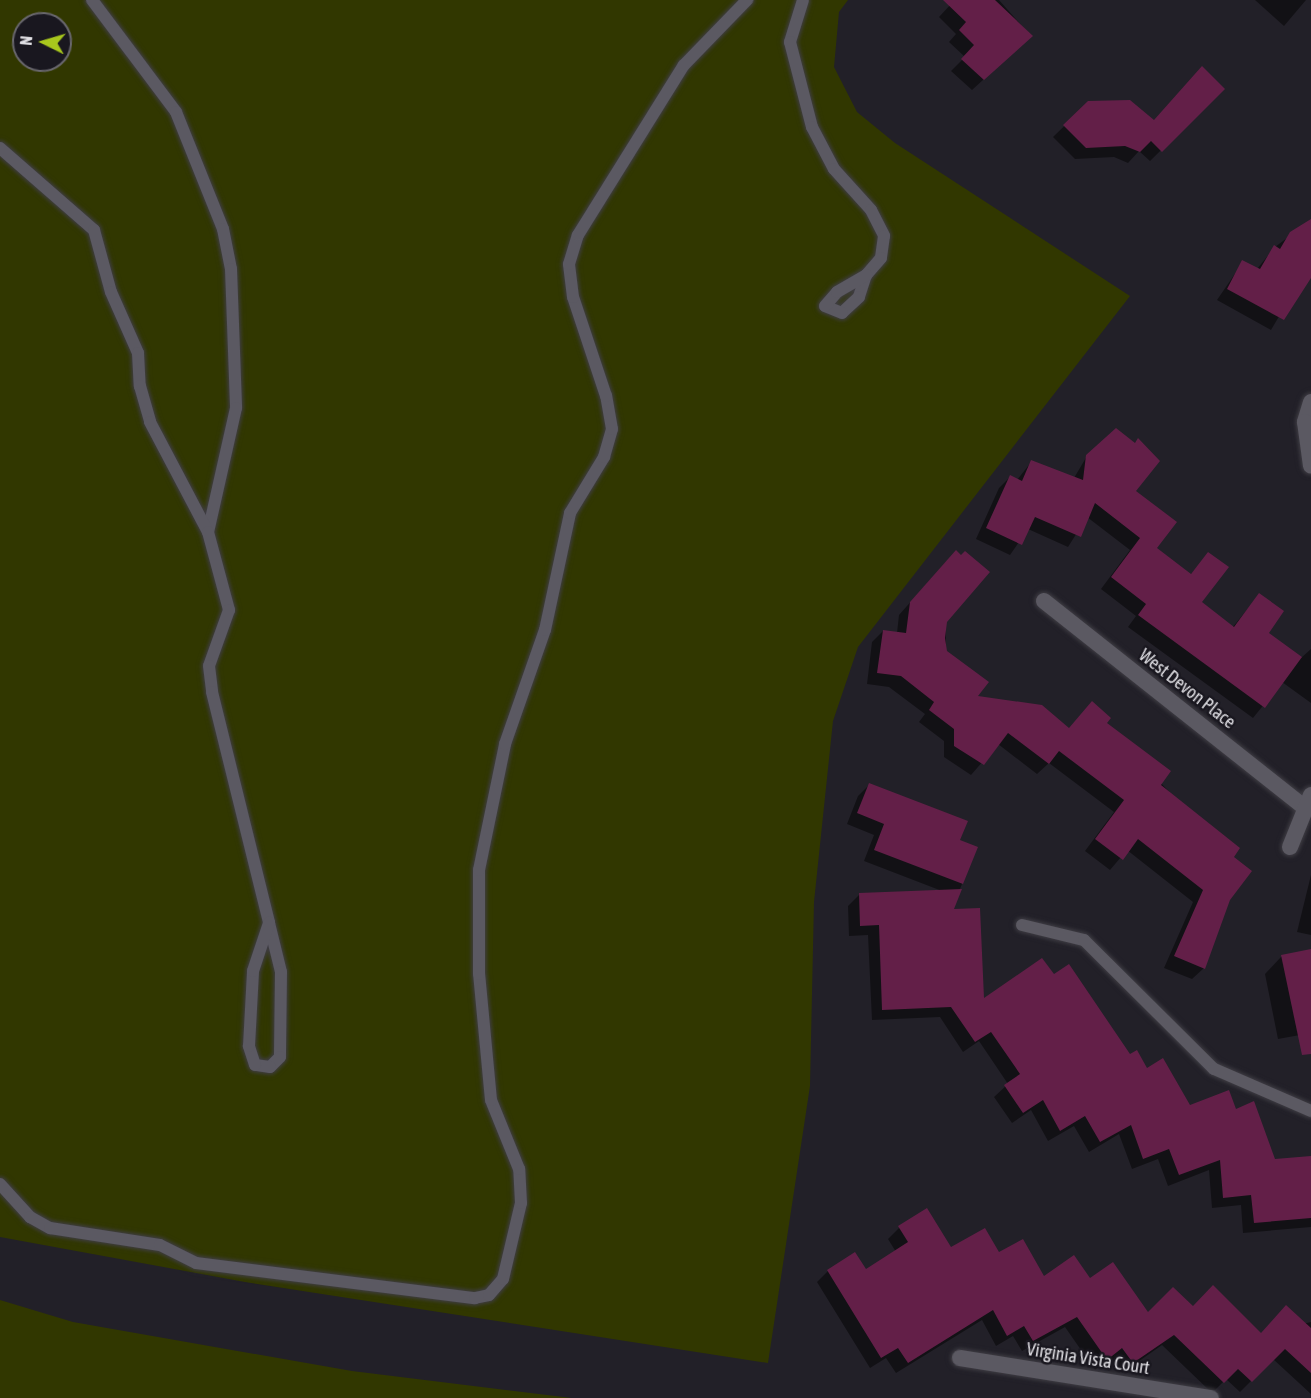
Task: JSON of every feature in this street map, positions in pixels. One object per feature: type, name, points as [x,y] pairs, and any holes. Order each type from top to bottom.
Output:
[{"type":"street","points":[[1311,402],[1305,422],[1311,466]]},
{"type":"street","name":"West Devon Place","points":[[1044,601],[1308,801],[1290,847]]},
{"type":"street","name":"Virginia Vista Court","points":[[960,1358],[1211,1398]]},
{"type":"lane","points":[[92,0],[176,112],[223,229],[231,269],[236,408],[208,532]]},
{"type":"lane","points":[[0,1184],[30,1217],[50,1228],[160,1245],[207,1266],[474,1298],[489,1295],[503,1279],[521,1203],[519,1169],[492,1100],[479,974],[479,870],[505,744],[545,630],[570,513],[604,457],[612,429],[606,396],[573,297],[568,264],[578,234],[684,65],[747,0]]},
{"type":"lane","points":[[803,0],[790,42],[812,127],[834,169],[871,210],[884,236],[881,258],[866,275]]},
{"type":"lane","points":[[0,148],[94,230],[111,292],[138,353],[140,386],[150,422],[208,532],[229,610],[209,666],[212,692],[269,923],[281,972],[280,1057],[270,1067],[255,1065],[249,1046],[253,971],[269,923]]},
{"type":"lane","points":[[1022,925],[1084,940],[1214,1069],[1311,1111]]},
{"type":"green space","points":[[0,0],[848,0],[839,12],[834,67],[857,112],[895,143],[1130,296],[858,647],[833,721],[814,902],[810,1086],[768,1363],[245,1282],[0,1237]]},
{"type":"green space","points":[[0,1300],[73,1322],[352,1371],[572,1398],[0,1398]]},
{"type":"building","points":[[943,0],[995,0],[1033,36],[984,80],[961,59],[974,45],[959,30],[966,22]]},
{"type":"building","points":[[1202,66],[1225,89],[1162,152],[1151,141],[1140,152],[1125,146],[1086,148],[1063,125],[1088,101],[1130,100],[1154,120]]},
{"type":"building","points":[[1311,219],[1311,278],[1284,320],[1227,289],[1242,260],[1260,269],[1274,245],[1280,249],[1290,232]]},
{"type":"building","points":[[1116,428],[1135,443],[1138,438],[1160,461],[1136,491],[1177,522],[1157,548],[1191,574],[1208,552],[1229,567],[1202,602],[1234,627],[1259,593],[1284,611],[1269,633],[1302,657],[1265,708],[1138,615],[1146,604],[1111,577],[1140,538],[1095,503],[1081,537],[1035,517],[1022,545],[986,528],[1010,475],[1022,481],[1031,460],[1083,480],[1086,455]]},
{"type":"building","points":[[956,550],[961,555],[965,551],[990,572],[947,622],[945,638],[947,651],[989,682],[978,696],[1042,705],[1069,728],[1092,701],[1111,718],[1107,723],[1171,771],[1161,785],[1240,848],[1234,857],[1252,871],[1230,900],[1205,969],[1174,956],[1203,890],[1138,839],[1123,860],[1095,839],[1124,800],[1059,751],[1049,764],[1008,733],[984,765],[954,746],[954,729],[929,710],[934,702],[901,676],[877,673],[883,630],[906,633],[910,602]]},
{"type":"building","points":[[869,783],[968,821],[960,840],[978,847],[963,884],[874,850],[884,824],[857,813]]},
{"type":"building","points":[[962,889],[954,909],[980,908],[984,998],[1042,958],[1054,974],[1069,964],[1130,1054],[1137,1050],[1147,1068],[1163,1058],[1190,1105],[1229,1090],[1236,1109],[1254,1101],[1275,1159],[1311,1156],[1311,1218],[1254,1223],[1251,1195],[1223,1198],[1220,1160],[1179,1175],[1169,1149],[1143,1159],[1131,1125],[1100,1142],[1085,1116],[1060,1131],[1043,1100],[1023,1113],[1004,1085],[1020,1074],[991,1032],[975,1042],[951,1007],[882,1010],[879,925],[860,926],[859,893]]},
{"type":"building","points":[[1311,949],[1311,1054],[1302,1055],[1281,955]]},
{"type":"building","points":[[927,1208],[951,1247],[985,1228],[999,1252],[1023,1239],[1044,1276],[1074,1255],[1090,1278],[1113,1262],[1148,1312],[1173,1287],[1193,1306],[1213,1285],[1261,1333],[1286,1305],[1311,1328],[1311,1373],[1285,1349],[1252,1382],[1238,1369],[1224,1383],[1174,1335],[1133,1363],[1122,1348],[1107,1360],[1077,1317],[1033,1341],[1024,1326],[1007,1336],[993,1310],[908,1363],[898,1348],[881,1358],[827,1270],[855,1252],[866,1269],[908,1242],[898,1226]]}]
